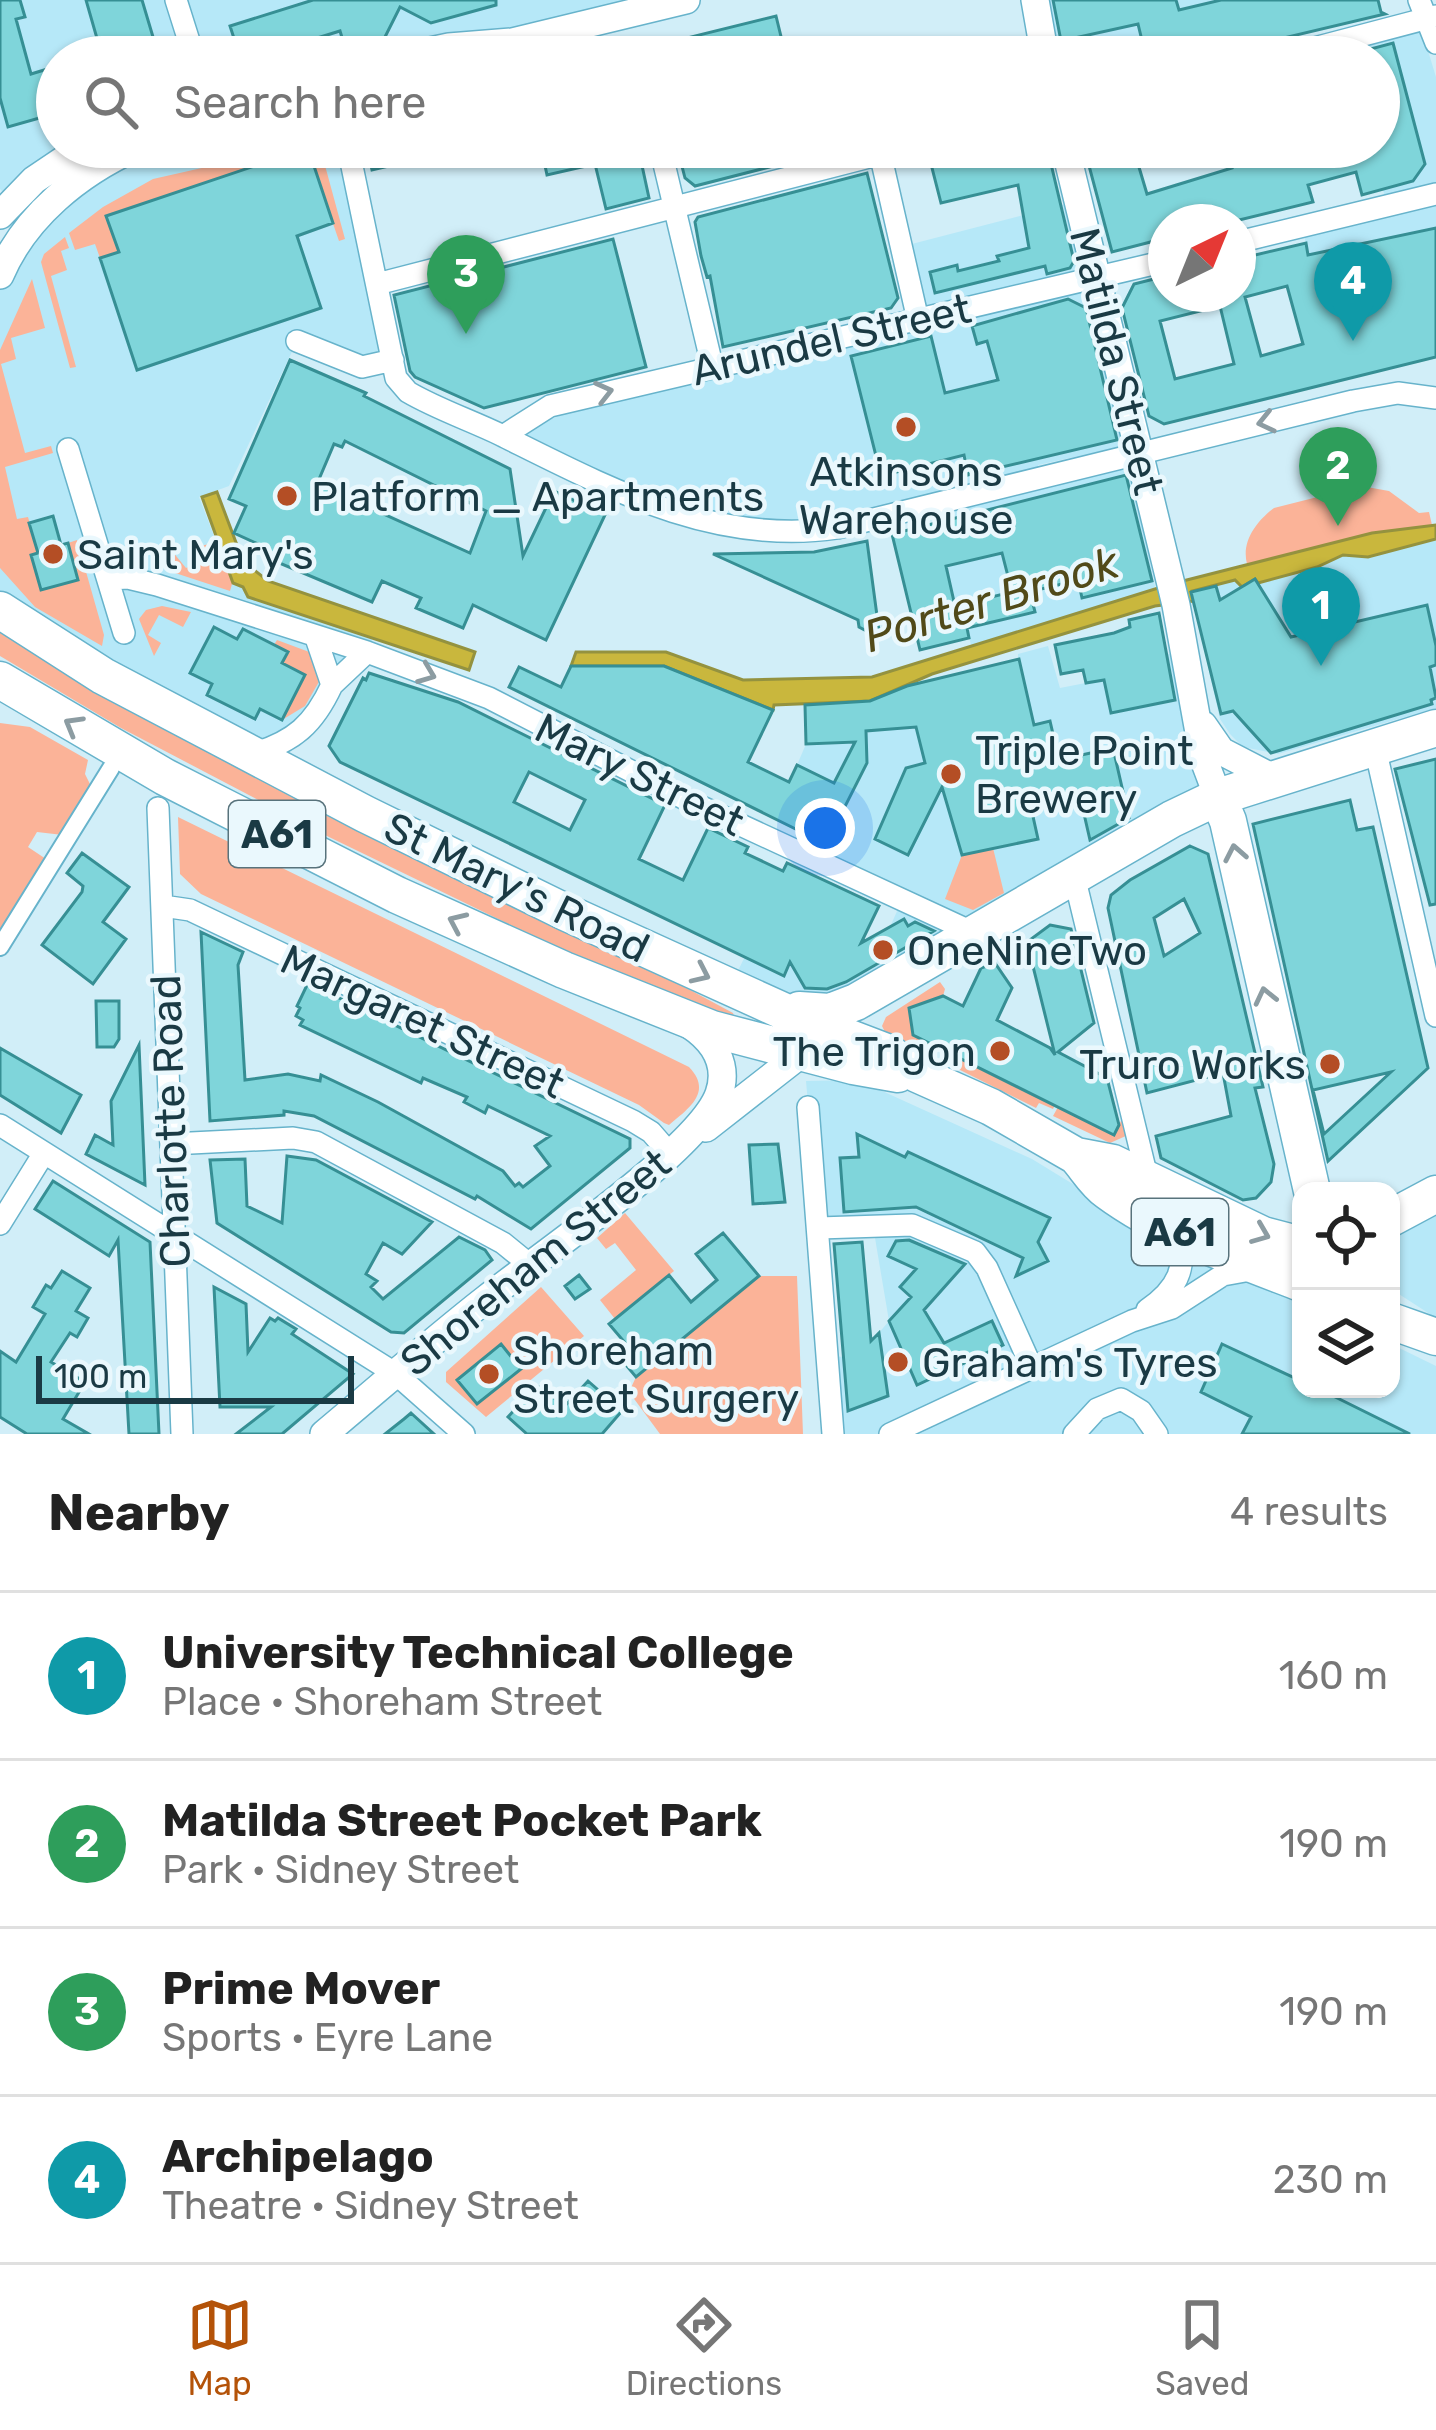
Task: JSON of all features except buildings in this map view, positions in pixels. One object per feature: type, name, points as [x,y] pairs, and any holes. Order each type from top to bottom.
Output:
[{"type":"highway","name":"St Mary's Road","points":[[0,610],[104,676],[565,912],[805,1021],[889,1053],[917,1074],[991,1107],[1076,1156],[1113,1163],[1263,1235],[1292,1243]]},
{"type":"highway","name":"St Mary's Road","points":[[0,680],[146,766],[398,896],[676,1017],[884,1073],[917,1074]]},
{"type":"highway","name":"A61","points":[[761,999],[800,1010],[844,1008],[1218,797],[1436,728]]},
{"type":"highway","name":"Matilda Street","points":[[1218,797],[1228,821],[1310,1182]]},
{"type":"highway","name":"A61","points":[[761,999],[795,1028],[803,1040],[802,1053]]},
{"type":"highway","name":"St Mary's Road","points":[[1076,1156],[1103,1190],[1170,1227],[1292,1279]]},
{"type":"highway","points":[[1400,1213],[1436,1194]]},
{"type":"street","points":[[176,0],[187,36]]},
{"type":"street","points":[[540,36],[686,0]]},
{"type":"street","points":[[1035,0],[1041,36]]},
{"type":"street","points":[[1345,36],[1428,9],[1436,43]]},
{"type":"street","points":[[0,215],[52,168]]},
{"type":"street","points":[[0,275],[25,232],[60,196],[103,168]]},
{"type":"street","points":[[352,168],[396,378],[407,392],[638,501],[692,519],[761,530],[837,528],[1391,393],[1436,398]]},
{"type":"street","points":[[665,168],[712,365]]},
{"type":"street","points":[[377,284],[823,168]]},
{"type":"street","points":[[883,168],[918,320]]},
{"type":"street","name":"Matilda Street","points":[[1069,168],[1174,596],[1204,760],[1218,797]]},
{"type":"street","points":[[1256,238],[1436,194]]},
{"type":"street","name":"Arundel Street","points":[[503,436],[550,406],[1148,266]]},
{"type":"street","points":[[297,341],[362,367],[393,360]]},
{"type":"street","points":[[68,448],[124,633]]},
{"type":"street","name":"Mary Street","points":[[110,579],[157,585],[367,652],[489,698],[692,802],[976,934]]},
{"type":"street","points":[[316,638],[332,685]]},
{"type":"street","points":[[251,754],[276,747],[313,722],[332,685],[367,652]]},
{"type":"street","points":[[1198,716],[1221,751],[1275,779]]},
{"type":"street","points":[[1375,748],[1436,1016]]},
{"type":"street","points":[[0,947],[111,768]]},
{"type":"street","name":"Charlotte Road","points":[[158,808],[182,1434]]},
{"type":"street","points":[[1074,876],[1148,1181]]},
{"type":"street","name":"Margaret Street","points":[[163,906],[190,910],[681,1145]]},
{"type":"street","name":"Shoreham Street","points":[[676,1017],[702,1034],[720,1057],[722,1068],[716,1100],[681,1145]]},
{"type":"street","name":"Shoreham Street","points":[[323,1434],[802,1053]]},
{"type":"street","points":[[808,1107],[833,1434]]},
{"type":"street","points":[[0,1125],[396,1374],[464,1434]]},
{"type":"street","points":[[171,1144],[292,1138],[316,1142],[470,1224],[530,1265]]},
{"type":"street","points":[[0,1224],[44,1154]]},
{"type":"street","points":[[819,1228],[912,1225],[968,1248],[987,1268],[1032,1368]]},
{"type":"street","points":[[1132,1321],[1165,1298],[1178,1279],[1181,1253],[1170,1227]]},
{"type":"street","points":[[890,1434],[1132,1321],[1172,1309],[1223,1275],[1262,1268]]},
{"type":"street","points":[[1074,1434],[1109,1402],[1131,1402],[1157,1434]]},
{"type":"shaded area","points":[[0,0],[686,0],[507,36],[36,36],[36,168],[50,168],[7,196],[0,189]]},
{"type":"shaded area","points":[[1035,0],[1246,0],[1255,36],[1041,36]]},
{"type":"shaded area","points":[[1421,28],[1436,77],[1436,301],[1322,315],[1302,226],[1387,205],[1377,168],[1400,168],[1400,36],[1391,36]]},
{"type":"shaded area","points":[[111,168],[352,168],[393,360],[376,365],[297,341],[229,486],[199,497],[228,572],[255,600],[373,638],[367,652],[276,747],[0,610],[0,275],[9,255]]},
{"type":"shaded area","points":[[202,168],[248,168],[107,216],[119,252],[100,258],[95,244],[75,250],[69,233],[153,179]]},
{"type":"shaded area","points":[[314,168],[326,168],[345,239],[339,241]]},
{"type":"shaded area","points":[[1074,202],[1124,446],[1038,465],[1041,477],[837,528],[720,526],[503,436],[585,407],[923,324],[904,246]]},
{"type":"shaded area","points":[[65,237],[69,248],[61,251],[67,270],[51,276],[76,367],[70,368],[41,262]]},
{"type":"shaded area","points":[[32,279],[45,328],[11,338],[16,359],[1,364],[25,453],[51,446],[53,453],[5,467],[17,519],[28,517],[38,553],[78,580],[68,543],[77,540],[104,635],[102,646],[35,607],[0,568],[0,350]]},
{"type":"shaded area","points":[[1129,462],[1155,586],[1152,590],[971,645],[965,620],[959,620],[933,517]]},
{"type":"shaded area","points":[[1361,486],[1389,491],[1419,513],[1429,512],[1432,525],[1372,533],[1247,564],[1246,547],[1252,532],[1274,508]]},
{"type":"shaded area","points":[[217,492],[243,561],[268,581],[475,652],[469,670],[248,597],[243,587],[233,583],[202,497]]},
{"type":"shaded area","points":[[1436,525],[1436,539],[1368,557],[1343,555],[1317,567],[1258,583],[1255,579],[1242,587],[1235,580],[1192,591],[1194,601],[1155,606],[932,674],[870,701],[774,705],[773,710],[664,666],[571,666],[576,652],[666,652],[743,680],[872,677],[1171,584],[1372,533]]},
{"type":"shaded area","points":[[1436,539],[1436,708],[1278,754],[1243,747],[1220,719],[1191,592],[1317,567],[1343,555],[1368,557]]},
{"type":"shaded area","points":[[216,542],[234,577],[230,591],[166,570],[172,551],[186,568],[198,562],[190,549]]},
{"type":"shaded area","points":[[162,606],[191,612],[183,627],[159,615],[148,635],[161,643],[154,656],[139,619],[146,610]]},
{"type":"shaded area","points":[[0,624],[250,767],[279,790],[623,954],[733,1013],[736,1022],[638,987],[329,837],[121,728],[0,656]]},
{"type":"shaded area","points":[[277,640],[312,653],[320,680],[305,706],[282,720],[305,675],[282,663],[288,652],[274,645]]},
{"type":"shaded area","points":[[1048,646],[1060,688],[1142,672],[1139,660],[1185,651],[1218,797],[844,1008],[730,987],[756,934],[828,963],[890,927],[902,900],[817,860],[851,794],[797,765],[806,744],[805,705],[870,701]]},
{"type":"shaded area","points":[[0,723],[30,727],[88,760],[85,774],[92,788],[63,835],[37,832],[28,847],[49,861],[0,939]]},
{"type":"shaded area","points":[[178,817],[689,1067],[699,1084],[696,1099],[669,1125],[664,1123],[639,1105],[201,894],[180,874]]},
{"type":"shaded area","points":[[993,848],[1004,893],[973,910],[945,899],[962,855]]},
{"type":"shaded area","points":[[940,982],[943,996],[909,1008],[913,1035],[931,1045],[927,1054],[885,1032],[886,1017]]},
{"type":"shaded area","points":[[957,1057],[1055,1105],[1053,1109],[1039,1103],[1036,1108],[952,1066]]},
{"type":"shaded area","points":[[858,1080],[1032,1159],[1166,1241],[1292,1296],[1292,1398],[1400,1398],[1400,1348],[1436,1366],[1436,1434],[833,1434],[828,1357],[872,1356],[871,1342],[889,1321],[873,1226],[819,1228],[806,1081]]},
{"type":"shaded area","points":[[1058,1107],[1114,1135],[1122,1119],[1128,1135],[1110,1143],[1053,1116]]},
{"type":"shaded area","points":[[1436,1205],[1436,1318],[1400,1295],[1400,1223]]},
{"type":"shaded area","points":[[625,1213],[674,1271],[615,1319],[600,1300],[636,1270],[615,1243],[606,1249],[597,1238]]},
{"type":"shaded area","points":[[759,1276],[797,1276],[803,1434],[660,1434],[629,1392],[636,1377]]},
{"type":"shaded area","points":[[541,1287],[584,1336],[486,1417],[446,1382],[446,1372]]},
{"type":"place","name":"Prime Mover","points":[[466,334]]},
{"type":"place","name":"Archipelago","points":[[1353,341]]},
{"type":"place","name":"Atkinsons Warehouse","points":[[906,427]]},
{"type":"place","name":"Platform _ Apartments","points":[[287,496]]},
{"type":"place","name":"Matilda Street Pocket Park","points":[[1338,526]]},
{"type":"place","name":"Saint Mary's","points":[[53,554]]},
{"type":"place","name":"University Technical College","points":[[1321,666]]},
{"type":"place","name":"Triple Point Brewery","points":[[951,774]]},
{"type":"place","name":"OneNineTwo","points":[[883,950]]},
{"type":"place","name":"The Trigon","points":[[1000,1051]]},
{"type":"place","name":"Truro Works","points":[[1330,1064]]},
{"type":"place","name":"Graham's Tyres","points":[[898,1362]]},
{"type":"place","name":"Shoreham Street Surgery","points":[[489,1374]]},
{"type":"water label","name":"Porter Brook","points":[[991,599]]}]
